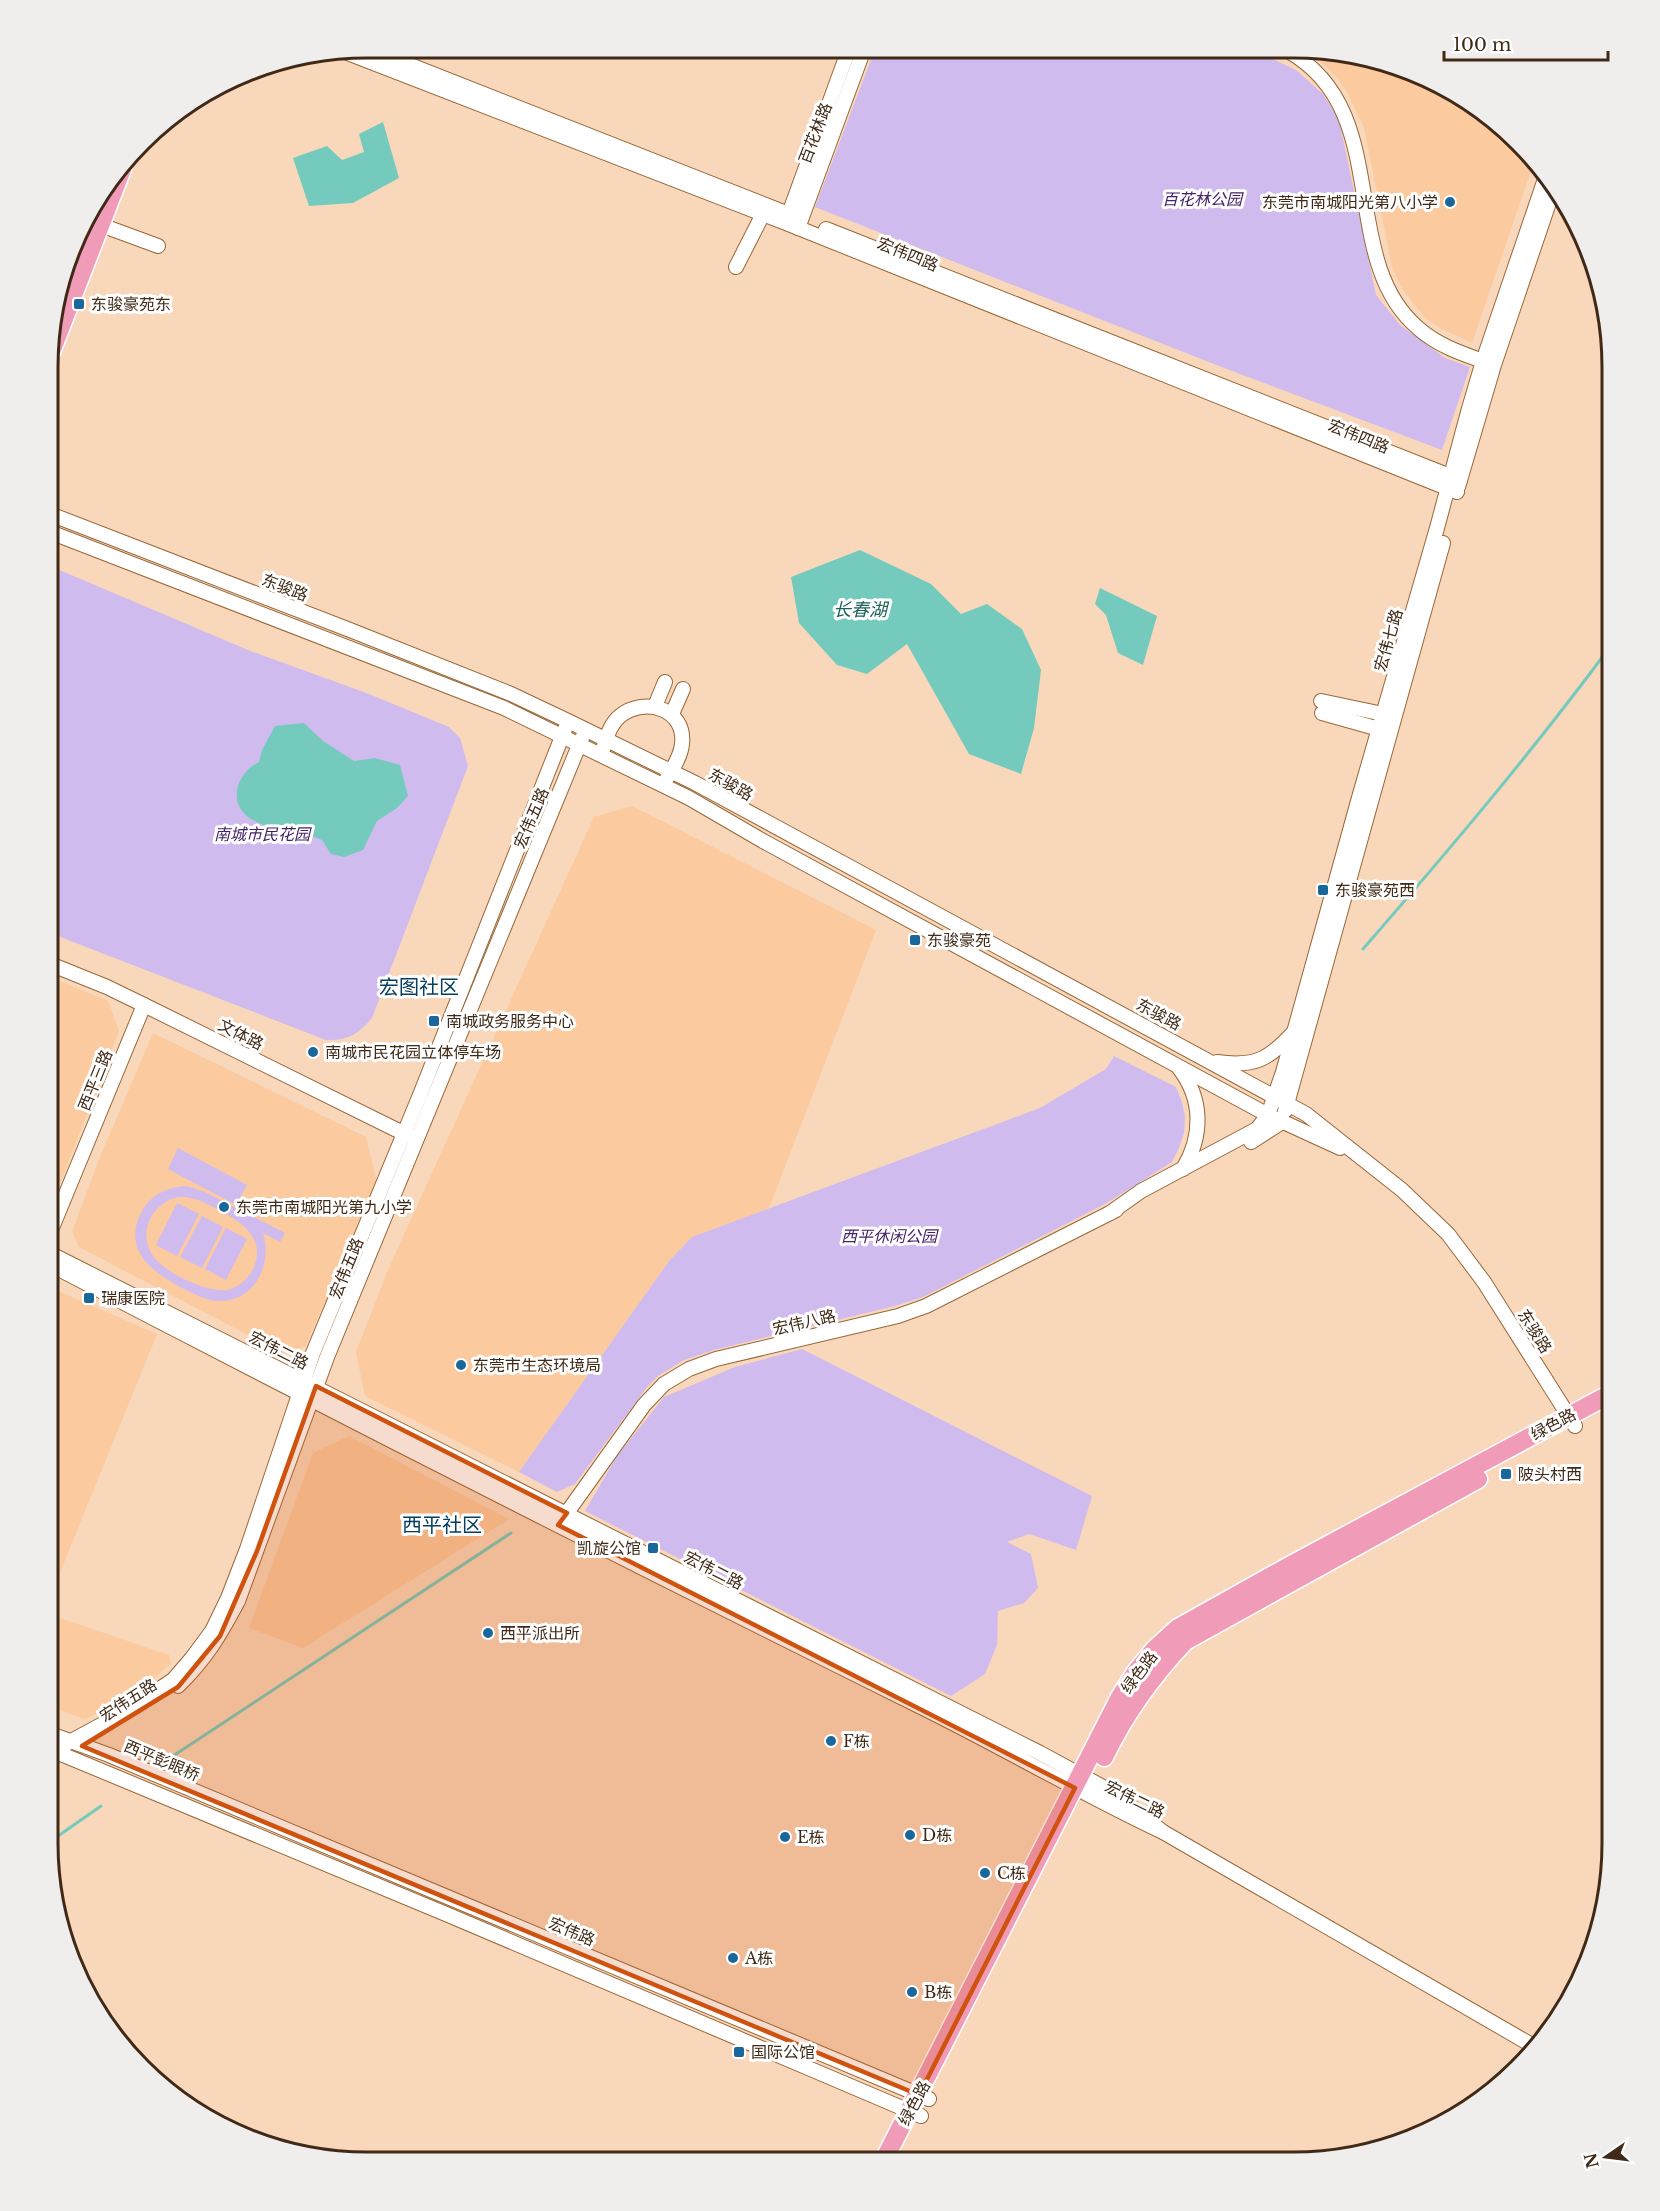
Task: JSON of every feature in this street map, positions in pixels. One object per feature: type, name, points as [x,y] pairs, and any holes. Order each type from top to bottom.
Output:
[{"type":"main road","points":[[61,325],[113,194]]},
{"type":"main road","name":"绿色路","points":[[1572,1421],[1602,1399]]},
{"type":"main road","name":"绿色路","points":[[890,2152],[924,2097],[1084,1784],[1120,1697],[1154,1650],[1178,1628],[1291,1565],[1572,1421],[1602,1410]]},
{"type":"main road","name":"绿色路","points":[[901,2152],[915,2113]]},
{"type":"street","name":"宏伟四路","points":[[361,58],[763,214],[793,221]]},
{"type":"street","name":"宏伟四路","points":[[392,58],[1454,485]]},
{"type":"street","name":"百花林路","points":[[793,221],[846,58]]},
{"type":"street","name":"百花林路","points":[[793,221],[861,58]]},
{"type":"street","points":[[1296,58],[1317,74],[1328,87],[1345,116],[1356,148],[1380,270],[1401,311],[1433,339],[1450,349],[1483,361]]},
{"type":"street","name":"宏伟七路","points":[[1282,1122],[1454,485],[1483,361],[1543,186]]},
{"type":"street","name":"宏伟七路","points":[[1268,1115],[1294,1032],[1383,714],[1454,485],[1551,198]]},
{"type":"street","points":[[735,267],[763,214]]},
{"type":"street","points":[[100,225],[158,246]]},
{"type":"street","points":[[58,512],[66,520]]},
{"type":"street","name":"东骏路","points":[[58,517],[511,694],[671,771],[1306,1114],[1428,1213],[1467,1257],[1572,1421]]},
{"type":"street","name":"东骏路","points":[[58,535],[504,708],[664,786],[1268,1115],[1359,1157]]},
{"type":"street","points":[[58,538],[66,538]]},
{"type":"street","points":[[655,706],[665,682]]},
{"type":"street","points":[[672,714],[684,689]]},
{"type":"street","points":[[601,755],[611,726],[620,716],[635,708],[655,706],[672,714],[682,733],[682,746],[664,786]]},
{"type":"street","points":[[1379,729],[1322,707],[1383,714]]},
{"type":"street","points":[[562,736],[568,722]]},
{"type":"street","name":"宏伟五路","points":[[410,1136],[585,730]]},
{"type":"street","name":"宏伟五路","points":[[58,1751],[129,1721],[178,1687],[199,1666],[220,1636],[238,1600],[250,1570],[307,1390],[410,1136],[562,736]]},
{"type":"street","name":"文体路","points":[[58,967],[107,987],[410,1136]]},
{"type":"street","name":"西平三路","points":[[58,1213],[144,1005]]},
{"type":"street","points":[[1211,1061],[1245,1064],[1266,1059],[1294,1032]]},
{"type":"street","points":[[1177,1066],[1194,1095],[1198,1117],[1193,1149],[1183,1169]]},
{"type":"street","name":"宏伟八路","points":[[1110,1213],[1142,1191],[1257,1129],[1268,1115]]},
{"type":"street","name":"宏伟八路","points":[[562,1519],[644,1405],[676,1376],[709,1361],[879,1321],[926,1306],[1110,1213],[1146,1199],[1263,1135],[1282,1122]]},
{"type":"street","name":"宏伟二路","points":[[58,1258],[307,1390]]},
{"type":"street","name":"宏伟二路","points":[[58,1268],[307,1390]]},
{"type":"street","points":[[307,1390],[491,1483]]},
{"type":"street","name":"宏伟二路","points":[[491,1483],[546,1503],[562,1519]]},
{"type":"street","name":"宏伟二路","points":[[491,1483],[537,1514],[562,1519],[1084,1784],[1528,2043]]},
{"type":"street","points":[[58,1737],[76,1744]]},
{"type":"street","name":"西平彭眼桥","points":[[76,1744],[109,1755],[202,1794]]},
{"type":"street","name":"西平彭眼桥","points":[[58,1753],[195,1811]]},
{"type":"street","name":"宏伟路","points":[[202,1794],[924,2097]]},
{"type":"street","name":"宏伟路","points":[[195,1811],[446,1914],[915,2113]]},
{"type":"highlighted area","points":[[316,1386],[567,1513],[558,1525],[1075,1788],[919,2095],[82,1746],[178,1687],[220,1636],[257,1551]]},
{"type":"shaded area","name":"东莞市南城阳光第八小学","points":[[1319,60],[1373,69],[1429,90],[1481,122],[1531,171],[1472,343],[1440,328],[1426,318],[1400,285],[1392,266],[1364,128],[1348,94],[1338,79]]},
{"type":"shaded area","points":[[632,806],[876,930],[769,1208],[692,1237],[669,1261],[519,1472],[365,1396],[356,1352],[388,1270],[594,817]]},
{"type":"shaded area","points":[[58,980],[108,1001],[119,1031],[58,1189]]},
{"type":"shaded area","name":"东莞市南城阳光第九小学","points":[[153,1033],[366,1137],[377,1183],[305,1347],[283,1353],[79,1247],[72,1232],[100,1157]]},
{"type":"shaded area","points":[[58,1291],[157,1334],[58,1577]]},
{"type":"shaded area","points":[[349,1436],[509,1519],[303,1648],[249,1628],[313,1453]]},
{"type":"shaded area","points":[[58,1617],[169,1655],[171,1663],[135,1696],[85,1719],[58,1710]]},
{"type":"green space","name":"百花林公园","points":[[872,58],[1271,58],[1296,70],[1323,94],[1339,120],[1376,295],[1400,325],[1445,358],[1470,367],[1442,450],[1219,366],[815,207]]},
{"type":"green space","name":"南城市民花园","points":[[58,569],[248,650],[369,694],[449,727],[460,738],[468,766],[372,1018],[357,1032],[346,1038],[326,1040],[58,936]]},
{"type":"green space","name":"西平休闲公园","points":[[1114,1056],[1176,1087],[1185,1117],[1184,1133],[1172,1162],[1105,1204],[923,1297],[895,1306],[714,1350],[684,1360],[658,1376],[647,1387],[575,1484],[557,1492],[519,1472],[669,1261],[692,1237],[1040,1108],[1106,1069]]},
{"type":"green space","points":[[178,1148],[247,1185],[236,1205],[168,1169]]},
{"type":"green space","points":[[187,1186],[205,1192],[285,1233],[280,1242],[263,1233],[265,1257],[263,1269],[258,1280],[241,1296],[217,1301],[199,1296],[161,1275],[151,1267],[138,1249],[135,1238],[136,1226],[149,1201],[166,1190]],"holes":[[[178,1197],[189,1197],[208,1204],[249,1231],[257,1247],[257,1256],[252,1271],[238,1285],[223,1290],[201,1286],[168,1270],[154,1257],[146,1238],[150,1220],[161,1206]]]},
{"type":"green space","points":[[177,1203],[199,1214],[177,1256],[156,1245]]},
{"type":"green space","points":[[202,1216],[223,1227],[202,1268],[180,1257]]},
{"type":"green space","points":[[226,1228],[247,1239],[226,1280],[205,1269]]},
{"type":"green space","points":[[802,1349],[1092,1496],[1076,1550],[1029,1534],[1007,1542],[1031,1554],[1038,1588],[1024,1603],[998,1611],[997,1645],[985,1674],[951,1696],[585,1511],[617,1456],[664,1397],[735,1367]]},
{"type":"water","points":[[383,122],[399,178],[353,203],[309,206],[293,158],[327,146],[342,160],[364,152],[359,134]]},
{"type":"water","name":"长春湖","points":[[860,550],[931,584],[961,614],[987,604],[1022,629],[1041,670],[1034,728],[1021,774],[969,754],[907,644],[867,674],[837,665],[799,623],[791,577]]},
{"type":"water","points":[[1100,588],[1157,616],[1143,665],[1118,653],[1106,615],[1095,604]]},
{"type":"water","points":[[304,723],[323,741],[354,761],[375,758],[400,765],[408,796],[397,808],[377,821],[363,850],[344,857],[331,854],[322,840],[307,834],[288,844],[272,824],[266,826],[250,818],[238,803],[238,787],[241,780],[245,773],[259,762],[262,750],[275,726]]},
{"type":"waterway","points":[[1363,949],[1490,799],[1602,657]]},
{"type":"waterway","points":[[173,1756],[511,1533]]},
{"type":"waterway","points":[[58,1836],[101,1806]]},
{"type":"place","name":"东莞市南城阳光第八小学","points":[[1450,202]]},
{"type":"place","name":"东骏豪苑东","points":[[79,304]]},
{"type":"place","name":"东骏豪苑西","points":[[1323,890]]},
{"type":"place","name":"东骏豪苑","points":[[915,940]]},
{"type":"place","name":"南城政务服务中心","points":[[434,1021]]},
{"type":"place","name":"南城市民花园立体停车场","points":[[313,1052]]},
{"type":"place","name":"东莞市南城阳光第九小学","points":[[224,1207]]},
{"type":"place","name":"瑞康医院","points":[[89,1298]]},
{"type":"place","name":"东莞市生态环境局","points":[[461,1365]]},
{"type":"place","name":"陂头村西","points":[[1506,1474]]},
{"type":"place","name":"凯旋公馆","points":[[653,1548]]},
{"type":"place","name":"西平派出所","points":[[488,1633]]},
{"type":"place","name":"F栋","points":[[831,1741]]},
{"type":"place","name":"D栋","points":[[910,1835]]},
{"type":"place","name":"E栋","points":[[785,1837]]},
{"type":"place","name":"C栋","points":[[985,1873]]},
{"type":"place","name":"A栋","points":[[733,1958]]},
{"type":"place","name":"B栋","points":[[912,1992]]},
{"type":"place","name":"国际公馆","points":[[739,2052]]},
{"type":"district","name":"宏图社区","points":[[419,987]]},
{"type":"district","name":"西平社区","points":[[442,1525]]}]
